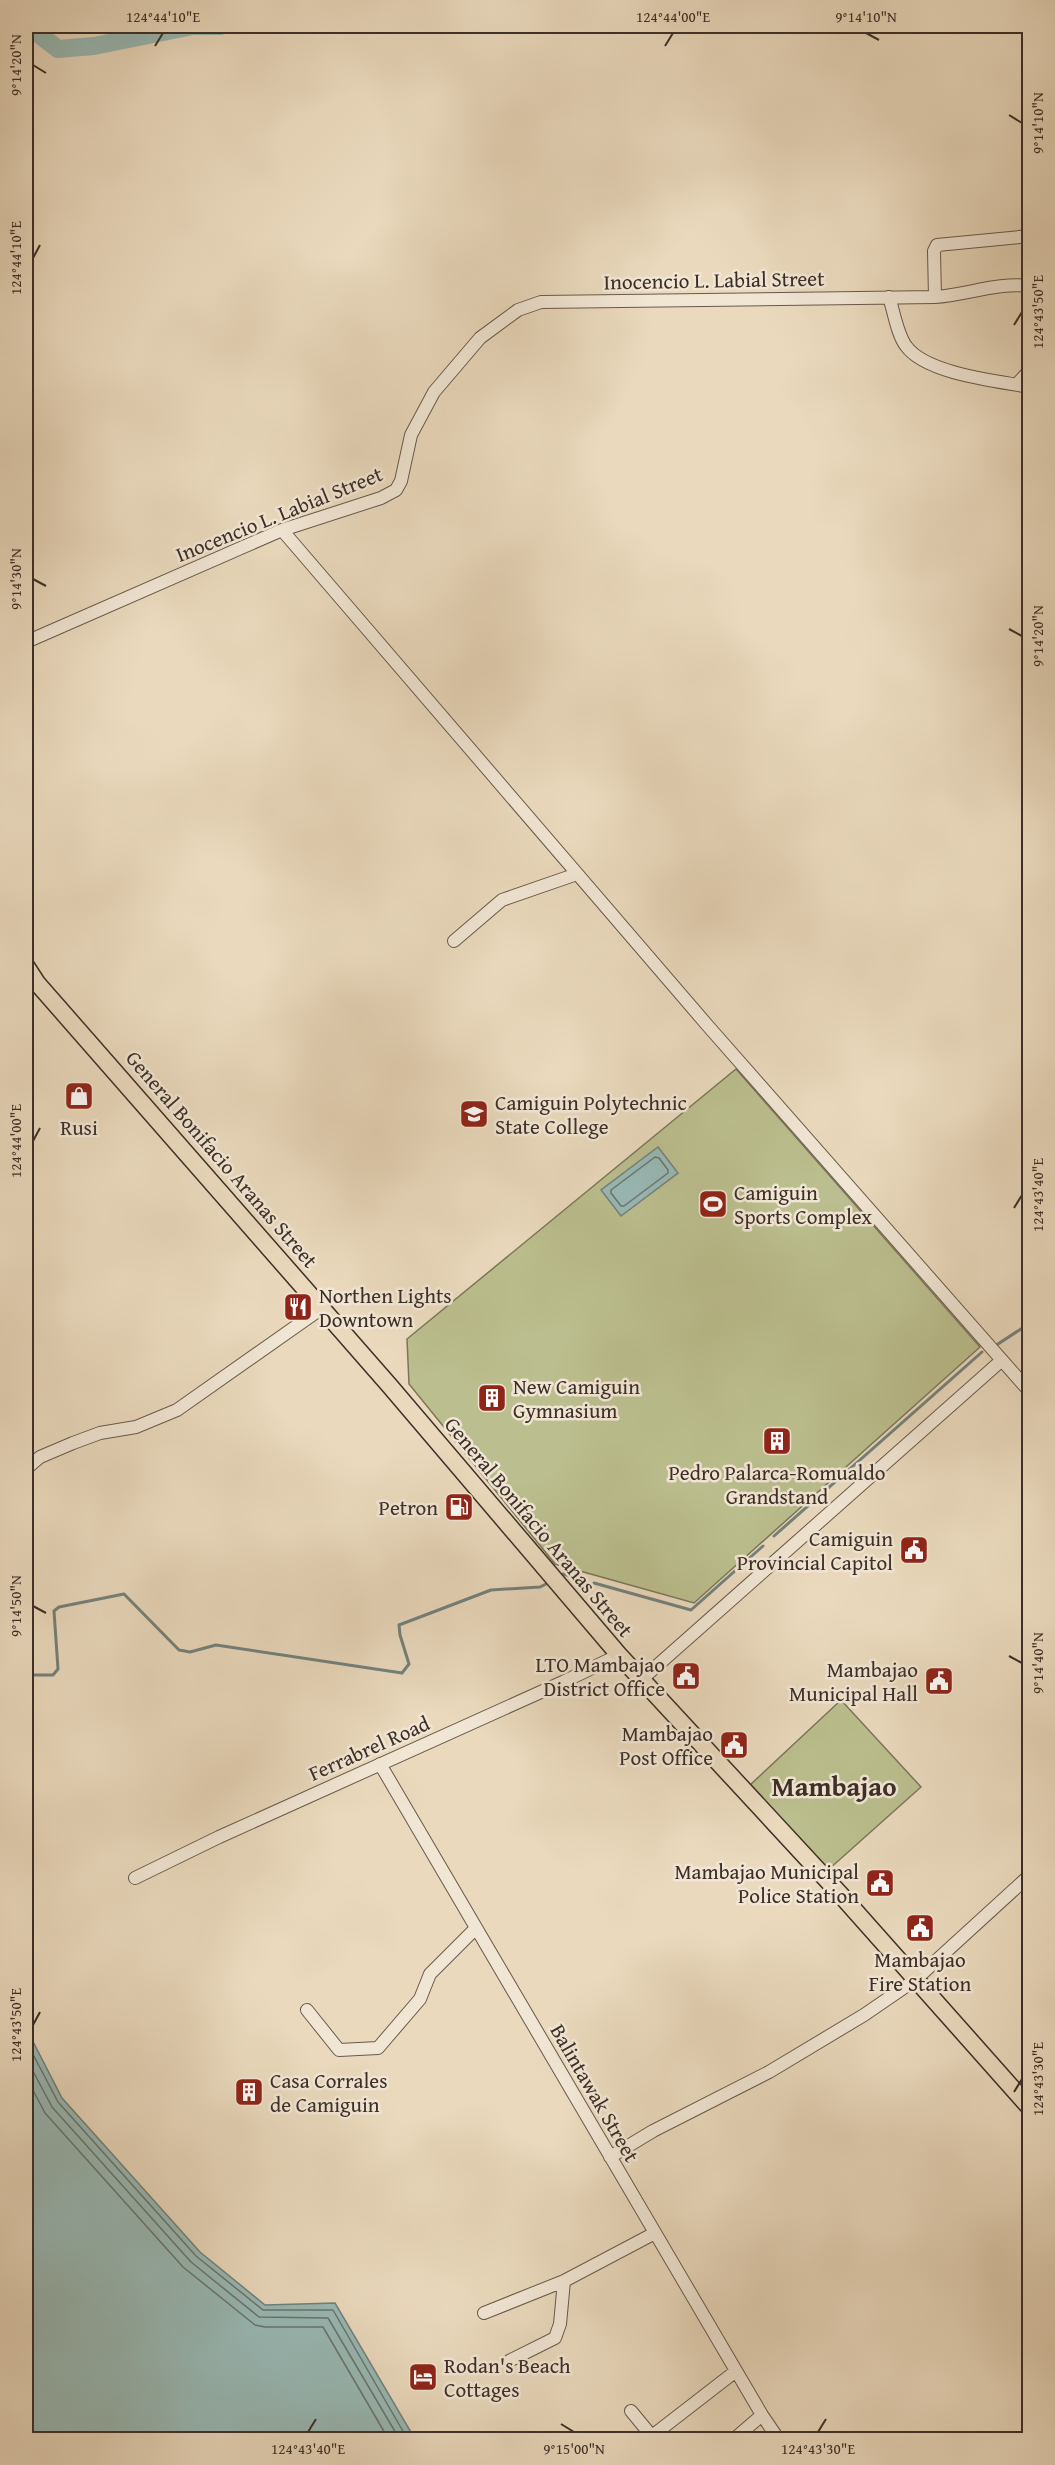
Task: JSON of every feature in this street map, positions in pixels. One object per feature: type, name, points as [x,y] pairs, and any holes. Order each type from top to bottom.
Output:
[{"type":"main road","name":"General Bonifacio Aranas Street","points":[[26,966],[37,982],[322,1308],[619,1655],[840,1894],[1029,2108]]},
{"type":"street","points":[[935,297],[934,251],[937,245],[1029,236]]},
{"type":"street","points":[[1029,286],[1012,285],[935,297],[889,297],[904,345],[918,357],[977,379],[1023,385],[1029,370]]},
{"type":"street","name":"Inocencio L. Labial Street","points":[[26,642],[282,531],[381,498],[396,490],[401,481],[411,435],[434,392],[480,338],[518,310],[541,302],[889,297]]},
{"type":"street","points":[[282,531],[1029,1392]]},
{"type":"street","points":[[454,940],[502,900],[578,874]]},
{"type":"street","points":[[26,1469],[40,1457],[73,1443],[100,1433],[136,1427],[177,1410],[322,1308]]},
{"type":"street","points":[[642,1679],[1002,1360]]},
{"type":"street","name":"Ferrabrel Road","points":[[135,1878],[219,1837],[619,1655]]},
{"type":"street","name":"Balintawak Street","points":[[380,1764],[762,2415],[779,2439]]},
{"type":"street","points":[[610,2157],[653,2131],[769,2072],[864,2015],[915,1980],[1029,1875]]},
{"type":"street","points":[[307,2010],[339,2050],[378,2048],[420,1999],[430,1974],[476,1928]]},
{"type":"street","points":[[484,2313],[564,2281],[655,2232]]},
{"type":"street","points":[[509,2361],[555,2338],[560,2324],[564,2281]]},
{"type":"street","points":[[631,2411],[653,2438],[736,2371]]},
{"type":"street","points":[[733,2439],[762,2415]]},
{"type":"green space","name":"Camiguin Sports Complex","points":[[736,1069],[980,1347],[694,1603],[555,1564],[409,1384],[407,1339]]},
{"type":"green space","points":[[841,1700],[921,1787],[828,1870],[750,1785]]},
{"type":"water","points":[[658,1147],[678,1173],[621,1216],[601,1190]]},
{"type":"water","points":[[26,2028],[62,2098],[200,2252],[265,2305],[335,2303],[415,2439],[26,2439]]},
{"type":"waterway","points":[[28,26],[58,49],[94,46],[193,26],[221,26]]},
{"type":"waterway","points":[[998,1344],[1030,1323]]},
{"type":"waterway","points":[[774,1536],[982,1352]]},
{"type":"waterway","points":[[594,1583],[691,1610],[763,1546]]},
{"type":"waterway","points":[[559,1576],[563,1574],[580,1579]]},
{"type":"waterway","points":[[26,1675],[53,1675],[58,1669],[54,1611],[59,1607],[124,1594],[179,1650],[190,1652],[216,1645],[402,1673],[409,1664],[399,1625],[491,1590],[540,1587],[548,1583]]},
{"type":"place","name":"Rusi","points":[[79,1096]]},
{"type":"place","name":"Camiguin Polytechnic State College","points":[[474,1114]]},
{"type":"place","name":"Camiguin Sports Complex","points":[[713,1204]]},
{"type":"place","name":"Northen Lights Downtown","points":[[298,1307]]},
{"type":"place","name":"New Camiguin Gymnasium","points":[[492,1398]]},
{"type":"place","name":"Pedro Palarca-Romualdo Grandstand","points":[[777,1441]]},
{"type":"place","name":"Petron","points":[[459,1507]]},
{"type":"place","name":"Camiguin Provincial Capitol","points":[[914,1550]]},
{"type":"place","name":"LTO Mambajao District Office","points":[[686,1676]]},
{"type":"place","name":"Mambajao Municipal Hall","points":[[939,1681]]},
{"type":"place","name":"Mambajao Post Office","points":[[734,1745]]},
{"type":"place","name":"Mambajao Municipal Police Station","points":[[880,1883]]},
{"type":"place","name":"Mambajao Fire Station","points":[[920,1928]]},
{"type":"place","name":"Casa Corrales de Camiguin","points":[[249,2092]]},
{"type":"place","name":"Rodan's Beach Cottages","points":[[423,2377]]},
{"type":"district","name":"Mambajao","points":[[834,1786]]}]
